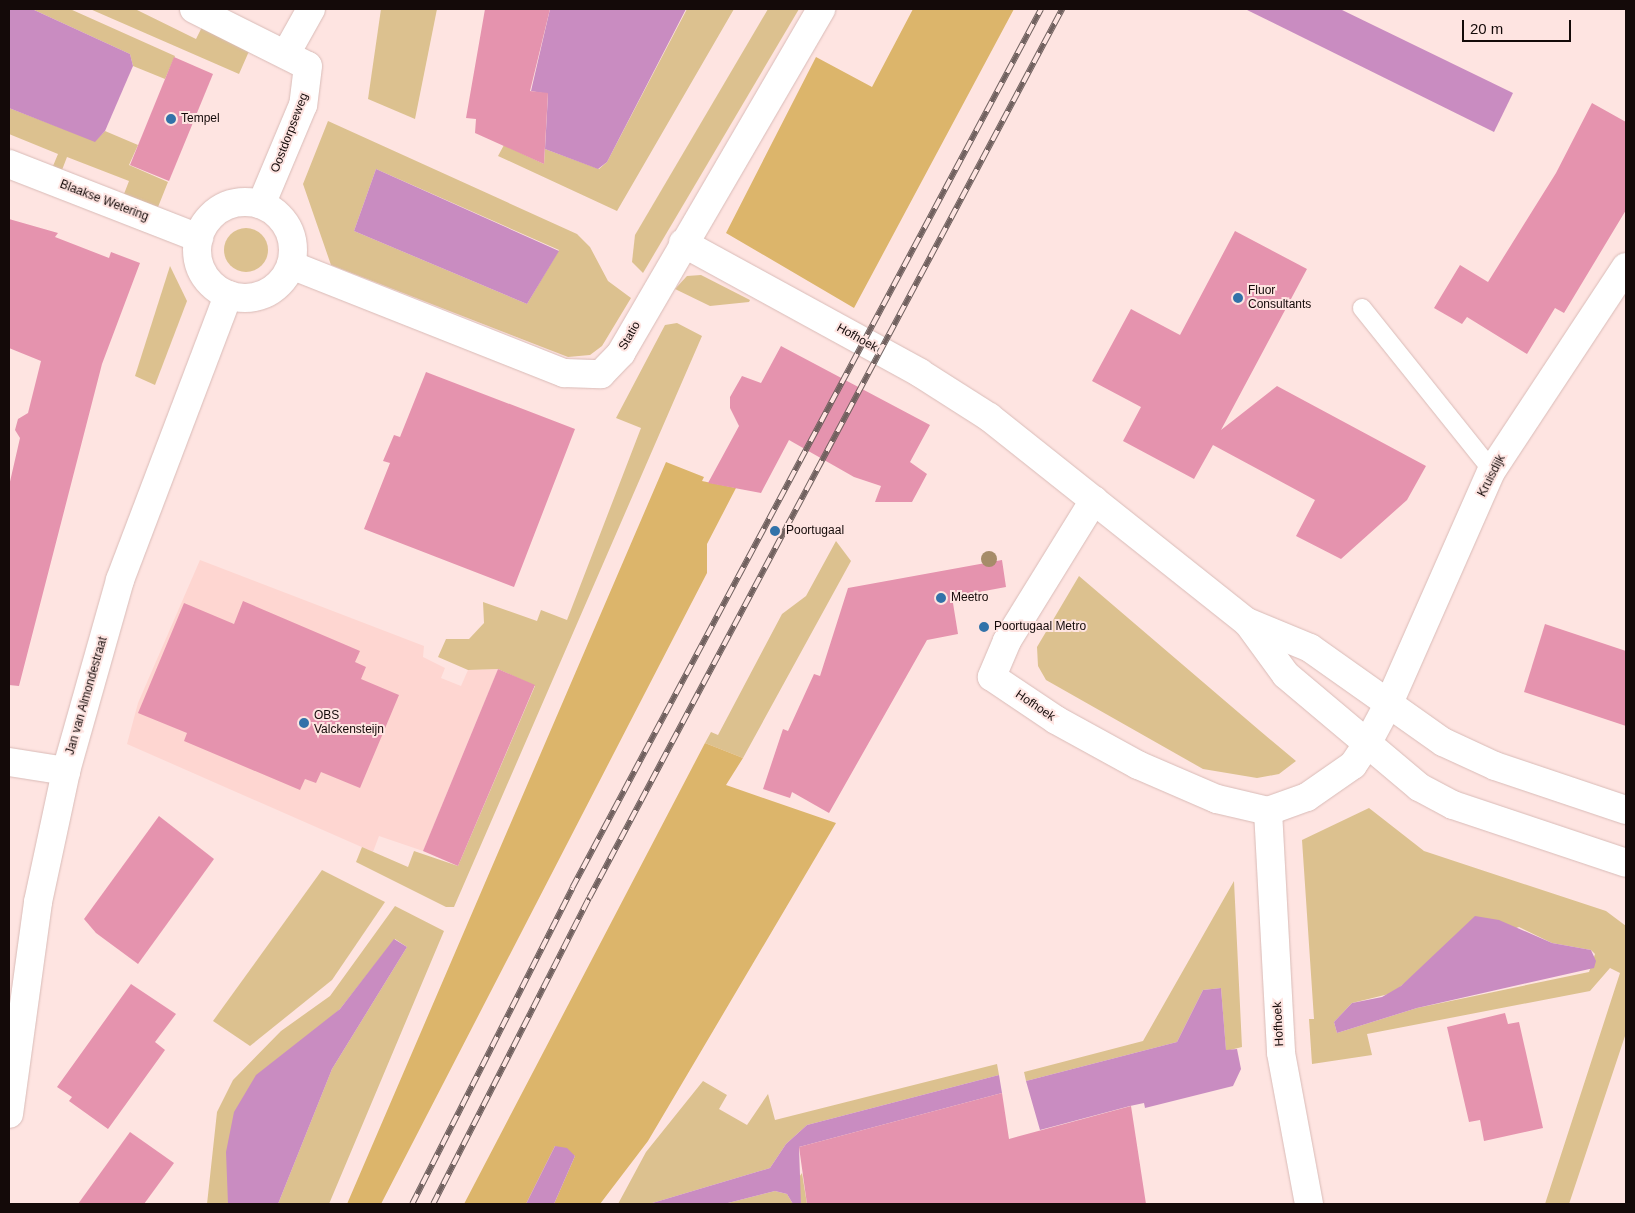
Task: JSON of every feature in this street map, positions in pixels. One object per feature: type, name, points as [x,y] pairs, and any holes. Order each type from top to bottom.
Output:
[{"type":"street","name":"Oostdorpseweg","points":[[194,9],[287,52],[308,66],[308,89],[262,205]]},
{"type":"street","points":[[287,52],[311,9]]},
{"type":"street","name":"Statio","points":[[291,265],[564,373],[601,374],[621,353],[683,243],[821,9]]},
{"type":"street","name":"Blaakse Wetering","points":[[9,164],[199,238]]},
{"type":"street","points":[[236,203],[262,205],[288,229],[291,265],[270,291],[249,298],[228,294],[203,272],[199,238],[204,226],[223,208],[236,203]]},
{"type":"street","name":"Hofhoek","points":[[683,243],[920,373],[989,417],[1247,622],[1286,675],[1419,787],[1454,806],[1626,863]]},
{"type":"street","name":"Kruisdijk","points":[[1389,703],[1492,470],[1626,267]]},
{"type":"street","name":"Jan van Almondestraat","points":[[9,1114],[38,902],[66,771],[120,580],[228,294]]},
{"type":"street","name":"Hofhoek","points":[[1094,500],[1007,641],[992,677],[1072,729],[1217,799],[1268,811],[1281,1053],[1309,1204]]},
{"type":"street","name":"Hofhoek","points":[[1247,622],[1310,648],[1443,742],[1495,766],[1626,810]]},
{"type":"street","points":[[1268,811],[1307,797],[1353,765],[1367,744],[1389,703]]},
{"type":"street","points":[[9,762],[66,771]]},
{"type":"lane","points":[[1362,308],[1492,470]]},
{"type":"shaded area","points":[[9,9],[32,9],[130,54],[133,66],[105,131],[95,142],[9,108]]},
{"type":"shaded area","points":[[32,9],[70,9],[175,56],[165,79],[133,66],[130,54]]},
{"type":"shaded area","points":[[90,9],[135,9],[196,39],[202,27],[250,49],[239,74]]},
{"type":"shaded area","points":[[381,9],[437,9],[415,119],[368,99]]},
{"type":"shaded area","points":[[550,9],[686,9],[607,162],[598,169],[545,149],[548,94],[531,91]]},
{"type":"shaded area","points":[[687,9],[734,9],[617,211],[498,156],[504,145],[544,164],[545,149],[599,169],[607,162]]},
{"type":"shaded area","points":[[768,9],[799,9],[643,273],[632,262],[635,235]]},
{"type":"shaded area","points":[[913,9],[1014,9],[854,308],[726,233],[816,57],[872,87]]},
{"type":"shaded area","points":[[1245,9],[1340,9],[1513,93],[1494,132]]},
{"type":"shaded area","points":[[9,108],[95,141],[105,131],[138,145],[129,165],[168,182],[158,207],[124,194],[129,181],[67,157],[62,170],[53,166],[58,154],[9,134]]},
{"type":"shaded area","points":[[328,121],[577,234],[590,247],[608,281],[631,298],[602,346],[590,355],[568,357],[331,265],[303,184]],"holes":[[[376,169],[559,250],[527,304],[354,231]]]},
{"type":"shaded area","points":[[376,169],[559,251],[527,304],[354,231]]},
{"type":"shaded area","points":[[242,228],[250,228],[262,234],[268,250],[262,266],[250,272],[242,272],[230,266],[224,254],[224,246],[230,234]]},
{"type":"shaded area","points":[[170,266],[187,301],[155,385],[135,376]]},
{"type":"shaded area","points":[[701,275],[750,300],[749,302],[710,306],[675,289],[687,276]]},
{"type":"shaded area","points":[[677,323],[702,336],[454,907],[446,907],[356,862],[362,847],[408,867],[414,851],[458,866],[535,686],[498,669],[468,670],[438,657],[446,639],[469,639],[484,623],[483,602],[537,621],[541,610],[567,620],[641,428],[616,418],[665,325]]},
{"type":"shaded area","points":[[666,462],[704,477],[702,481],[736,488],[707,544],[707,573],[381,1204],[347,1204]]},
{"type":"shaded area","points":[[836,541],[851,561],[743,758],[705,743],[711,732],[718,735],[782,614],[806,596]]},
{"type":"shaded area","name":"OBS Valckensteijn","points":[[200,560],[424,646],[423,657],[445,668],[441,678],[461,686],[468,670],[498,669],[423,851],[379,836],[373,852],[127,744],[138,703]]},
{"type":"shaded area","points":[[1079,576],[1296,761],[1279,774],[1257,778],[1203,769],[1046,680],[1038,666],[1037,647]]},
{"type":"shaded area","points":[[705,743],[743,758],[726,785],[836,823],[648,1141],[600,1204],[554,1204],[575,1156],[555,1146],[526,1204],[464,1204]]},
{"type":"shaded area","points":[[1369,808],[1424,851],[1606,911],[1626,926],[1626,1033],[1569,1204],[1545,1204],[1620,973],[1610,968],[1590,991],[1367,1034],[1372,1055],[1312,1064],[1309,1019],[1314,1019],[1302,840]],"holes":[[[1519,927],[1552,943],[1591,950],[1595,954],[1589,972],[1417,1008],[1337,1033],[1334,1022],[1352,1003],[1393,993],[1435,957]]]},
{"type":"shaded area","points":[[322,870],[385,902],[332,980],[250,1046],[213,1021]]},
{"type":"shaded area","points":[[1234,881],[1242,1047],[1226,1051],[1221,988],[1203,990],[1177,1042],[1026,1081],[1024,1072],[1143,1041]]},
{"type":"shaded area","points":[[395,906],[444,931],[329,1204],[278,1204],[332,1069],[407,947],[395,939],[340,1009],[322,1025],[228,1188],[228,1204],[207,1204],[217,1112],[233,1080],[281,1031],[330,996]]},
{"type":"shaded area","points":[[1475,916],[1499,920],[1552,943],[1591,950],[1596,961],[1594,968],[1417,1008],[1337,1033],[1334,1022],[1352,1003],[1382,997],[1401,986]]},
{"type":"shaded area","points":[[394,939],[407,947],[332,1069],[278,1204],[228,1204],[226,1152],[234,1112],[256,1075],[340,1009]]},
{"type":"shaded area","points":[[1221,988],[1226,1050],[1237,1049],[1241,1069],[1233,1086],[1145,1108],[1144,1103],[1130,1106],[1040,1130],[1026,1081],[1177,1042],[1203,990]]},
{"type":"shaded area","points":[[997,1064],[999,1075],[807,1125],[786,1144],[770,1168],[649,1204],[618,1204],[646,1152],[703,1081],[727,1095],[719,1109],[747,1125],[768,1094],[775,1120]]},
{"type":"shaded area","points":[[999,1075],[1002,1093],[799,1147],[801,1204],[793,1204],[787,1194],[775,1191],[724,1204],[649,1204],[770,1168],[786,1144],[807,1125]]},
{"type":"shaded area","points":[[555,1146],[567,1148],[575,1156],[554,1204],[526,1204]]},
{"type":"shaded area","points":[[802,1173],[807,1204],[801,1204],[797,1180]]},
{"type":"shaded area","points":[[775,1191],[787,1194],[793,1204],[724,1204]]},
{"type":"building","points":[[485,9],[550,9],[530,91],[548,93],[544,164],[475,133],[476,119],[466,118]]},
{"type":"building","name":"Tempel","points":[[174,57],[213,74],[169,181],[130,165]]},
{"type":"building","points":[[1592,103],[1626,122],[1626,210],[1564,313],[1555,308],[1527,354],[1467,317],[1462,324],[1434,308],[1460,265],[1488,282],[1556,173]]},
{"type":"building","points":[[9,219],[58,233],[55,237],[109,258],[111,252],[140,263],[102,364],[19,686],[9,685],[9,486],[20,438],[15,430],[18,419],[28,413],[41,361],[9,348]]},
{"type":"building","points":[[1235,231],[1307,269],[1221,430],[1277,386],[1426,466],[1407,500],[1341,559],[1296,536],[1315,500],[1213,445],[1194,479],[1123,441],[1141,407],[1092,381],[1131,309],[1180,335]]},
{"type":"building","points":[[781,346],[930,425],[910,462],[927,474],[912,502],[875,502],[881,486],[854,477],[789,440],[761,493],[708,483],[739,426],[730,408],[730,397],[742,376],[761,383]]},
{"type":"building","points":[[426,372],[575,429],[514,587],[364,529],[390,463],[383,461],[394,435],[400,437]]},
{"type":"building","points":[[1002,560],[1006,587],[952,597],[958,634],[927,640],[829,813],[792,792],[790,798],[763,789],[783,729],[788,731],[814,674],[820,676],[848,588]]},
{"type":"building","points":[[243,601],[360,651],[355,662],[366,667],[361,679],[399,695],[360,788],[321,772],[316,783],[305,779],[300,790],[184,741],[187,733],[138,713],[184,603],[234,624]]},
{"type":"building","points":[[1545,624],[1626,651],[1626,726],[1524,692]]},
{"type":"building","points":[[498,669],[535,685],[458,866],[423,851]]},
{"type":"building","points":[[159,816],[214,859],[138,964],[96,933],[84,919]]},
{"type":"building","points":[[131,984],[176,1014],[155,1042],[165,1050],[108,1129],[69,1101],[72,1097],[57,1087]]},
{"type":"building","points":[[1505,1013],[1508,1024],[1519,1022],[1543,1128],[1484,1141],[1480,1120],[1469,1122],[1447,1027]]},
{"type":"building","points":[[1002,1093],[1009,1139],[1131,1106],[1146,1204],[807,1204],[799,1147]]},
{"type":"building","points":[[130,1132],[174,1163],[144,1204],[78,1204]]},
{"type":"railway","points":[[412,1204],[572,888],[1041,9]]},
{"type":"railway","points":[[433,1204],[589,898],[1062,9]]},
{"type":"place","name":"Tempel","points":[[171,119]]},
{"type":"place","name":"Fluor Consultants","points":[[1238,298]]},
{"type":"place","name":"Poortugaal","points":[[775,531]]},
{"type":"place","name":"Meetro","points":[[941,598]]},
{"type":"place","name":"Poortugaal Metro","points":[[984,627]]},
{"type":"place","name":"OBS Valckensteijn","points":[[304,723]]}]
